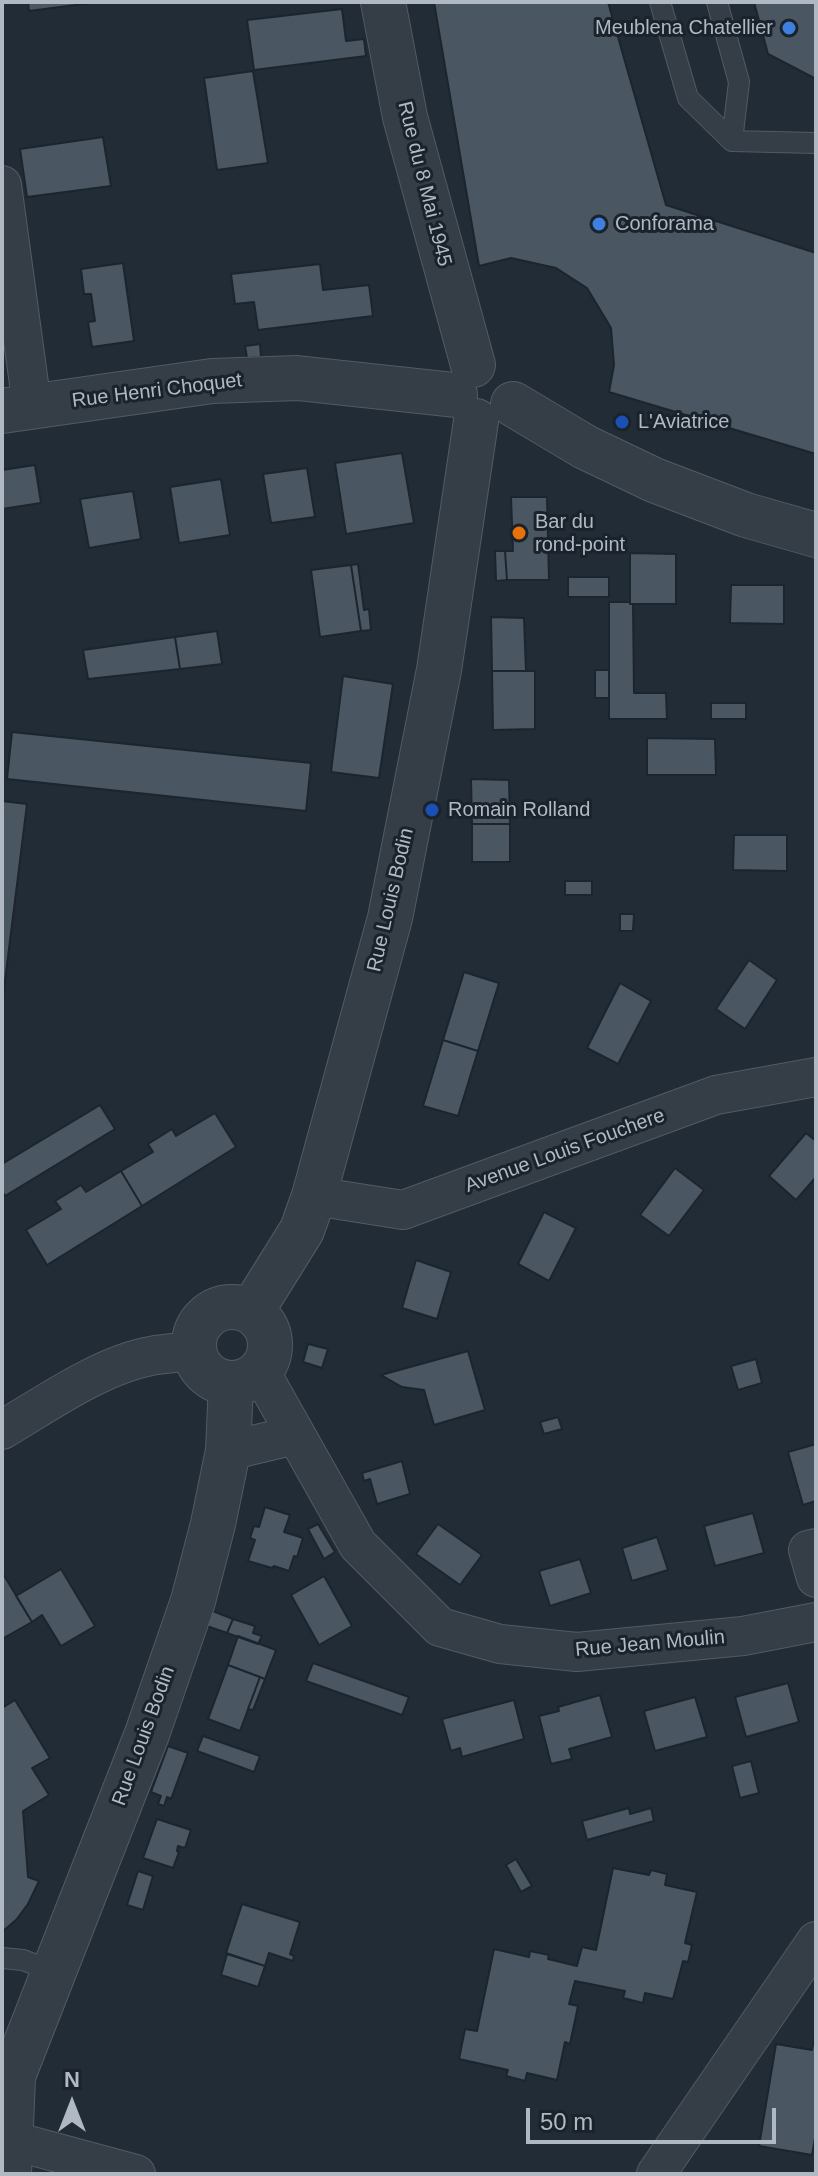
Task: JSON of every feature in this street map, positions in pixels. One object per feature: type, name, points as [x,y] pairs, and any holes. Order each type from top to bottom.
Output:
[{"type":"street","name":"Rue du 8 Mai 1945","points":[[383,2],[405,117],[479,396]]},
{"type":"street","points":[[2,185],[17,409]]},
{"type":"street","name":"Rue Henri Choquet","points":[[17,409],[212,381],[297,378],[479,396],[654,480],[746,515],[816,535]]},
{"type":"street","name":"Rue Louis Bodin","points":[[251,1312],[302,1230],[314,1196],[390,918],[439,670],[479,396]]},
{"type":"street","name":"Avenue Louis Fouchere","points":[[314,1196],[403,1210],[716,1095],[816,1077]]},
{"type":"street","points":[[239,1307],[251,1312],[260,1319],[270,1339],[266,1362],[245,1377],[211,1377],[203,1370],[194,1351],[198,1327],[215,1310],[239,1307]]},
{"type":"street","points":[[2,1430],[88,1380],[128,1362],[194,1351]]},
{"type":"street","name":"Rue Louis Bodin","points":[[9,2124],[54,1972],[147,1734],[193,1601],[245,1377]]},
{"type":"street","name":"Rue Jean Moulin","points":[[245,1377],[295,1435],[358,1545],[440,1627],[500,1644],[577,1652],[743,1636],[816,1622]]},
{"type":"street","points":[[228,1451],[295,1435]]},
{"type":"street","points":[[816,1548],[808,1550],[816,1578]]},
{"type":"street","points":[[656,2174],[816,1941]]},
{"type":"street","points":[[9,2124],[88,2170],[136,2174]]},
{"type":"lane","points":[[660,2],[688,98],[732,141],[816,143]]},
{"type":"lane","points":[[717,2],[739,82],[732,141]]},
{"type":"lane","points":[[2,1958],[23,1960],[54,1972]]},
{"type":"building","points":[[28,2],[99,2],[29,11]]},
{"type":"building","name":"Conforama","points":[[434,2],[608,2],[666,205],[816,253],[816,454],[609,392],[614,365],[611,328],[587,288],[556,268],[511,258],[479,266]]},
{"type":"building","name":"Meublena Chatellier","points":[[754,2],[816,2],[816,79],[768,54]]},
{"type":"building","points":[[342,9],[346,41],[364,39],[366,56],[254,70],[247,20]]},
{"type":"building","points":[[253,71],[268,163],[217,170],[204,78]]},
{"type":"building","points":[[103,137],[111,186],[27,197],[20,149]]},
{"type":"building","points":[[123,263],[134,341],[92,347],[88,322],[95,321],[91,294],[84,294],[81,269]]},
{"type":"building","points":[[320,264],[323,290],[369,285],[373,316],[258,330],[254,302],[235,304],[231,274]]},
{"type":"building","points":[[260,344],[261,357],[247,358],[245,346]]},
{"type":"building","points":[[402,453],[414,523],[346,534],[335,463]]},
{"type":"building","points":[[35,465],[41,503],[2,509],[2,470]]},
{"type":"building","points":[[307,468],[315,517],[271,523],[263,474]]},
{"type":"building","points":[[221,479],[230,535],[179,543],[170,487]]},
{"type":"building","points":[[133,491],[141,539],[89,548],[80,499]]},
{"type":"building","points":[[511,497],[547,497],[549,580],[507,580],[505,551],[513,551]]},
{"type":"building","points":[[495,551],[505,551],[507,580],[496,581]]},
{"type":"building","points":[[630,553],[676,554],[676,604],[630,604]]},
{"type":"building","points":[[358,564],[364,610],[369,609],[371,630],[361,631],[351,565]]},
{"type":"building","points":[[351,565],[361,631],[320,637],[311,570]]},
{"type":"building","points":[[568,577],[609,577],[609,597],[568,597]]},
{"type":"building","points":[[731,585],[784,585],[784,624],[730,623]]},
{"type":"building","points":[[609,602],[633,604],[634,693],[666,693],[667,719],[609,719]]},
{"type":"building","points":[[491,617],[524,618],[526,671],[492,671]]},
{"type":"building","points":[[217,631],[222,664],[180,669],[175,637]]},
{"type":"building","points":[[175,637],[180,669],[88,679],[83,650]]},
{"type":"building","points":[[595,670],[609,670],[609,698],[595,698]]},
{"type":"building","points":[[492,671],[535,671],[535,729],[493,730]]},
{"type":"building","points":[[343,676],[393,684],[379,778],[331,772]]},
{"type":"building","points":[[711,703],[746,703],[746,719],[711,719]]},
{"type":"building","points":[[12,732],[311,763],[306,811],[7,779]]},
{"type":"building","points":[[647,738],[715,739],[716,775],[647,775]]},
{"type":"building","points":[[471,779],[509,780],[510,824],[472,824]]},
{"type":"building","points":[[2,801],[27,804],[2,1005]]},
{"type":"building","points":[[472,824],[510,824],[510,862],[472,862]]},
{"type":"building","points":[[734,835],[787,835],[787,871],[733,870]]},
{"type":"building","points":[[565,881],[592,881],[592,895],[565,895]]},
{"type":"building","points":[[620,914],[634,914],[633,931],[620,931]]},
{"type":"building","points":[[749,960],[777,980],[745,1029],[716,1009]]},
{"type":"building","points":[[464,972],[499,983],[478,1051],[443,1040]]},
{"type":"building","points":[[620,983],[651,1001],[618,1064],[587,1048]]},
{"type":"building","points":[[443,1040],[478,1051],[458,1116],[423,1106]]},
{"type":"building","points":[[100,1105],[115,1129],[5,1196],[2,1191],[2,1164]]},
{"type":"building","points":[[215,1113],[236,1147],[142,1206],[121,1171],[153,1152],[148,1144],[172,1129],[176,1136]]},
{"type":"building","points":[[806,1133],[816,1141],[816,1177],[796,1200],[769,1176]]},
{"type":"building","points":[[675,1168],[704,1190],[669,1236],[640,1215]]},
{"type":"building","points":[[121,1171],[142,1206],[47,1265],[26,1230],[61,1209],[55,1201],[81,1185],[86,1192]]},
{"type":"building","points":[[544,1212],[576,1228],[549,1281],[518,1264]]},
{"type":"building","points":[[416,1260],[451,1272],[437,1319],[402,1308]]},
{"type":"building","points":[[308,1344],[328,1349],[322,1368],[303,1362]]},
{"type":"building","points":[[468,1351],[485,1410],[434,1425],[424,1390],[402,1387],[381,1375]]},
{"type":"building","points":[[756,1359],[762,1383],[738,1390],[731,1366]]},
{"type":"building","points":[[558,1417],[562,1429],[544,1434],[540,1422]]},
{"type":"building","points":[[816,1444],[816,1501],[803,1505],[788,1452]]},
{"type":"building","points":[[402,1461],[410,1494],[377,1504],[370,1479],[364,1481],[362,1473]]},
{"type":"building","points":[[265,1507],[290,1515],[284,1532],[303,1538],[289,1571],[248,1561],[255,1540],[250,1538],[254,1526],[259,1527]]},
{"type":"building","points":[[753,1513],[764,1553],[715,1566],[704,1526]]},
{"type":"building","points":[[318,1524],[335,1552],[324,1559],[308,1529]]},
{"type":"building","points":[[438,1524],[482,1555],[460,1585],[416,1554]]},
{"type":"building","points":[[657,1537],[668,1570],[632,1581],[622,1548]]},
{"type":"building","points":[[580,1559],[591,1593],[550,1606],[539,1571]]},
{"type":"building","points":[[61,1569],[95,1626],[61,1646],[42,1615],[32,1622],[16,1596]]},
{"type":"building","points":[[2,1572],[32,1622],[2,1639]]},
{"type":"building","points":[[324,1576],[352,1626],[319,1645],[291,1595]]},
{"type":"building","points":[[210,1610],[233,1619],[227,1633],[204,1625]]},
{"type":"building","points":[[233,1619],[255,1626],[253,1633],[262,1636],[258,1644],[227,1633]]},
{"type":"building","points":[[238,1636],[276,1650],[265,1679],[228,1665]]},
{"type":"building","points":[[313,1663],[409,1697],[402,1715],[306,1681]]},
{"type":"building","points":[[228,1665],[260,1677],[240,1731],[208,1719]]},
{"type":"building","points":[[260,1677],[265,1679],[253,1710],[248,1709]]},
{"type":"building","points":[[788,1683],[799,1722],[746,1737],[735,1697]]},
{"type":"building","points":[[600,1695],[612,1737],[569,1749],[572,1759],[551,1764],[539,1716]]},
{"type":"building","points":[[695,1697],[707,1737],[655,1751],[644,1711]]},
{"type":"building","points":[[15,1700],[50,1758],[32,1768],[49,1795],[23,1811],[28,1877],[39,1881],[28,1904],[2,1932],[2,1708]]},
{"type":"building","points":[[514,1700],[524,1739],[462,1757],[460,1748],[451,1751],[442,1719]]},
{"type":"building","points":[[203,1736],[260,1756],[254,1772],[197,1751]]},
{"type":"building","points":[[168,1746],[188,1753],[171,1799],[167,1797],[164,1806],[158,1804],[161,1796],[151,1792]]},
{"type":"building","points":[[751,1761],[759,1793],[740,1798],[732,1766]]},
{"type":"building","points":[[629,1808],[630,1814],[651,1808],[654,1821],[587,1840],[582,1821]]},
{"type":"building","points":[[157,1819],[191,1830],[185,1848],[178,1846],[173,1868],[143,1858]]},
{"type":"building","points":[[516,1859],[532,1886],[521,1892],[506,1865]]},
{"type":"building","points":[[613,1868],[649,1875],[651,1870],[667,1874],[665,1885],[697,1892],[685,1943],[692,1945],[688,1962],[683,1961],[673,1999],[645,1993],[643,2003],[623,1998],[625,1991],[575,1981],[569,2004],[578,2006],[570,2044],[565,2042],[557,2080],[527,2073],[525,2081],[506,2076],[508,2070],[459,2059],[465,2029],[477,2031],[494,1949],[529,1957],[530,1951],[577,1966],[582,1947],[596,1950]]},
{"type":"building","points":[[138,1871],[153,1876],[143,1910],[127,1905]]},
{"type":"building","points":[[242,1904],[300,1922],[290,1954],[294,1956],[293,1961],[269,1953],[265,1966],[226,1953]]},
{"type":"building","points":[[227,1954],[265,1966],[258,1987],[221,1975]]},
{"type":"building","points":[[816,2029],[816,2133],[812,2155],[759,2146],[776,2044],[812,2050]]},
{"type":"place","name":"Meublena Chatellier","points":[[789,28]]},
{"type":"place","name":"Conforama","points":[[599,224]]},
{"type":"place","name":"L'Aviatrice","points":[[622,422]]},
{"type":"place","name":"Bar du rond-point","points":[[519,533]]},
{"type":"place","name":"Romain Rolland","points":[[432,810]]}]
